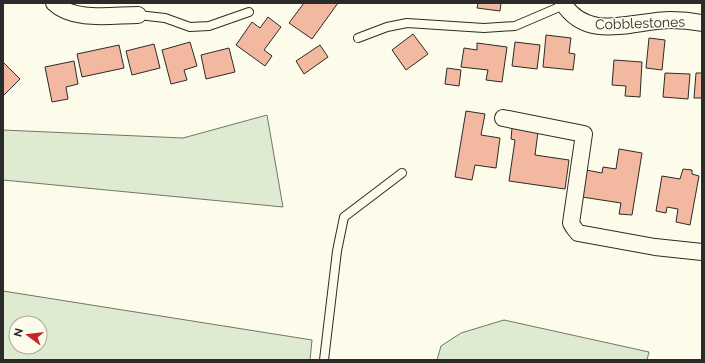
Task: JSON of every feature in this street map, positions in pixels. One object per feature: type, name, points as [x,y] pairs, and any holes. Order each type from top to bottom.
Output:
[{"type":"street","points":[[54,3],[63,10],[73,14],[138,15]]},
{"type":"street","name":"Cobblestones","points":[[563,4],[581,22],[597,26],[613,26],[671,20],[702,23]]},
{"type":"street","points":[[503,118],[584,134],[571,223],[578,233],[655,248],[702,252]]},
{"type":"lane","points":[[358,38],[387,27],[407,24],[484,28],[514,26],[563,4]]},
{"type":"lane","points":[[138,15],[165,18],[190,27],[209,26],[249,12]]},
{"type":"lane","points":[[324,360],[336,251],[344,217],[402,173]]},
{"type":"green space","points":[[267,115],[283,207],[3,180],[3,130],[183,138]]},
{"type":"green space","points":[[3,291],[312,340],[310,360],[3,360]]},
{"type":"green space","points":[[504,320],[649,352],[647,360],[437,360],[441,346],[461,333]]},
{"type":"building","points":[[304,3],[338,3],[312,39],[289,23]]},
{"type":"building","points":[[478,3],[501,3],[500,11],[477,8]]},
{"type":"building","points":[[268,17],[281,27],[264,50],[272,56],[265,66],[236,45],[252,22],[260,28]]},
{"type":"building","points":[[413,34],[428,54],[406,70],[392,50]]},
{"type":"building","points":[[546,35],[571,38],[569,53],[575,54],[573,70],[543,67]]},
{"type":"building","points":[[649,38],[665,40],[662,70],[646,68]]},
{"type":"building","points":[[190,42],[197,66],[184,70],[187,80],[171,84],[162,50]]},
{"type":"building","points":[[515,42],[540,45],[537,69],[512,66]]},
{"type":"building","points":[[477,43],[507,47],[502,82],[486,80],[488,70],[461,67],[464,48],[477,50]]},
{"type":"building","points":[[154,44],[160,68],[132,75],[126,51]]},
{"type":"building","points":[[119,45],[124,68],[82,77],[77,54]]},
{"type":"building","points":[[320,45],[328,57],[304,74],[296,61]]},
{"type":"building","points":[[229,48],[235,72],[206,79],[201,55]]},
{"type":"building","points":[[614,60],[642,62],[640,97],[625,96],[626,86],[612,85]]},
{"type":"building","points":[[74,61],[78,84],[66,87],[68,99],[52,102],[45,67]]},
{"type":"building","points":[[3,62],[20,79],[3,96]]},
{"type":"building","points":[[447,68],[461,70],[459,86],[445,84]]},
{"type":"building","points":[[665,73],[690,74],[688,99],[663,97]]},
{"type":"building","points":[[696,73],[702,73],[702,98],[694,98]]},
{"type":"building","points":[[466,111],[485,114],[481,135],[500,138],[496,168],[475,165],[472,180],[455,177]]},
{"type":"building","points":[[512,128],[538,132],[535,155],[569,160],[565,189],[509,181],[515,140],[511,139]]},
{"type":"building","points":[[619,149],[642,153],[632,215],[619,214],[621,203],[582,197],[586,170],[602,173],[603,167],[616,169]]},
{"type":"building","points":[[683,169],[692,170],[692,174],[699,176],[690,225],[676,222],[678,209],[667,207],[666,213],[656,211],[662,176],[680,179]]}]
